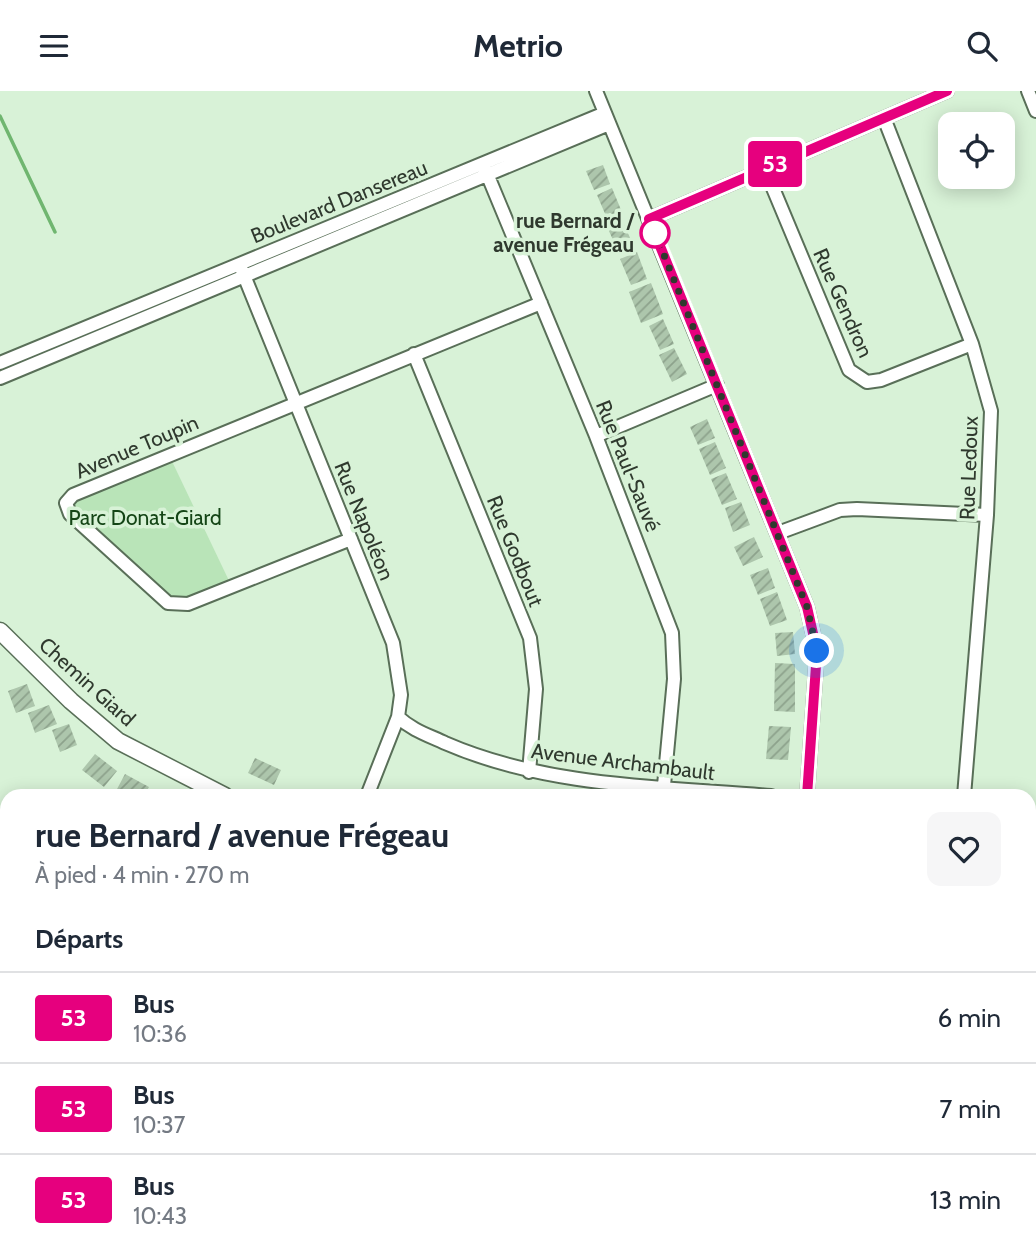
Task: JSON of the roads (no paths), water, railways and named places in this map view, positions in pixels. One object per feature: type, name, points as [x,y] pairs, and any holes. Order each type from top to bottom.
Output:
[{"type":"street","points":[[596,91],[807,607],[817,651],[807,789]]},
{"type":"street","points":[[649,219],[947,91]]},
{"type":"street","points":[[1028,91],[1036,111]]},
{"type":"street","name":"Boulevard Dansereau","points":[[0,363],[90,332],[607,118]]},
{"type":"street","name":"Rue Ledoux","points":[[884,118],[972,344],[992,411],[988,515],[965,789]]},
{"type":"street","name":"Rue Paul-Sauvé","points":[[485,169],[596,436],[672,633],[674,679],[664,789]]},
{"type":"street","name":"Rue Gendron","points":[[765,169],[849,370],[867,382],[881,380],[972,344]]},
{"type":"street","name":"Rue Napoléon","points":[[242,269],[393,643],[401,695],[398,717],[369,789]]},
{"type":"street","name":"Avenue Toupin","points":[[351,540],[188,604],[168,603],[70,513],[66,503],[73,495],[541,303]]},
{"type":"street","name":"Boulevard Dansereau","points":[[0,377],[90,332]]},
{"type":"street","name":"Rue Godbout","points":[[414,354],[530,638],[536,689],[529,772]]},
{"type":"street","points":[[596,436],[717,385]]},
{"type":"street","points":[[778,533],[840,510],[988,515]]},
{"type":"street","name":"Chemin Giard","points":[[0,631],[71,701],[118,741],[211,789]]},
{"type":"street","name":"Avenue Archambault","points":[[398,717],[408,727],[480,758],[529,772],[644,789]]},
{"type":"waterway","points":[[0,116],[55,232]]},
{"type":"place","name":"rue Bernard / avenue Frégeau","points":[[655,233]]},
{"type":"park label","name":"Parc Donat-Giard","points":[[145,518]]}]
